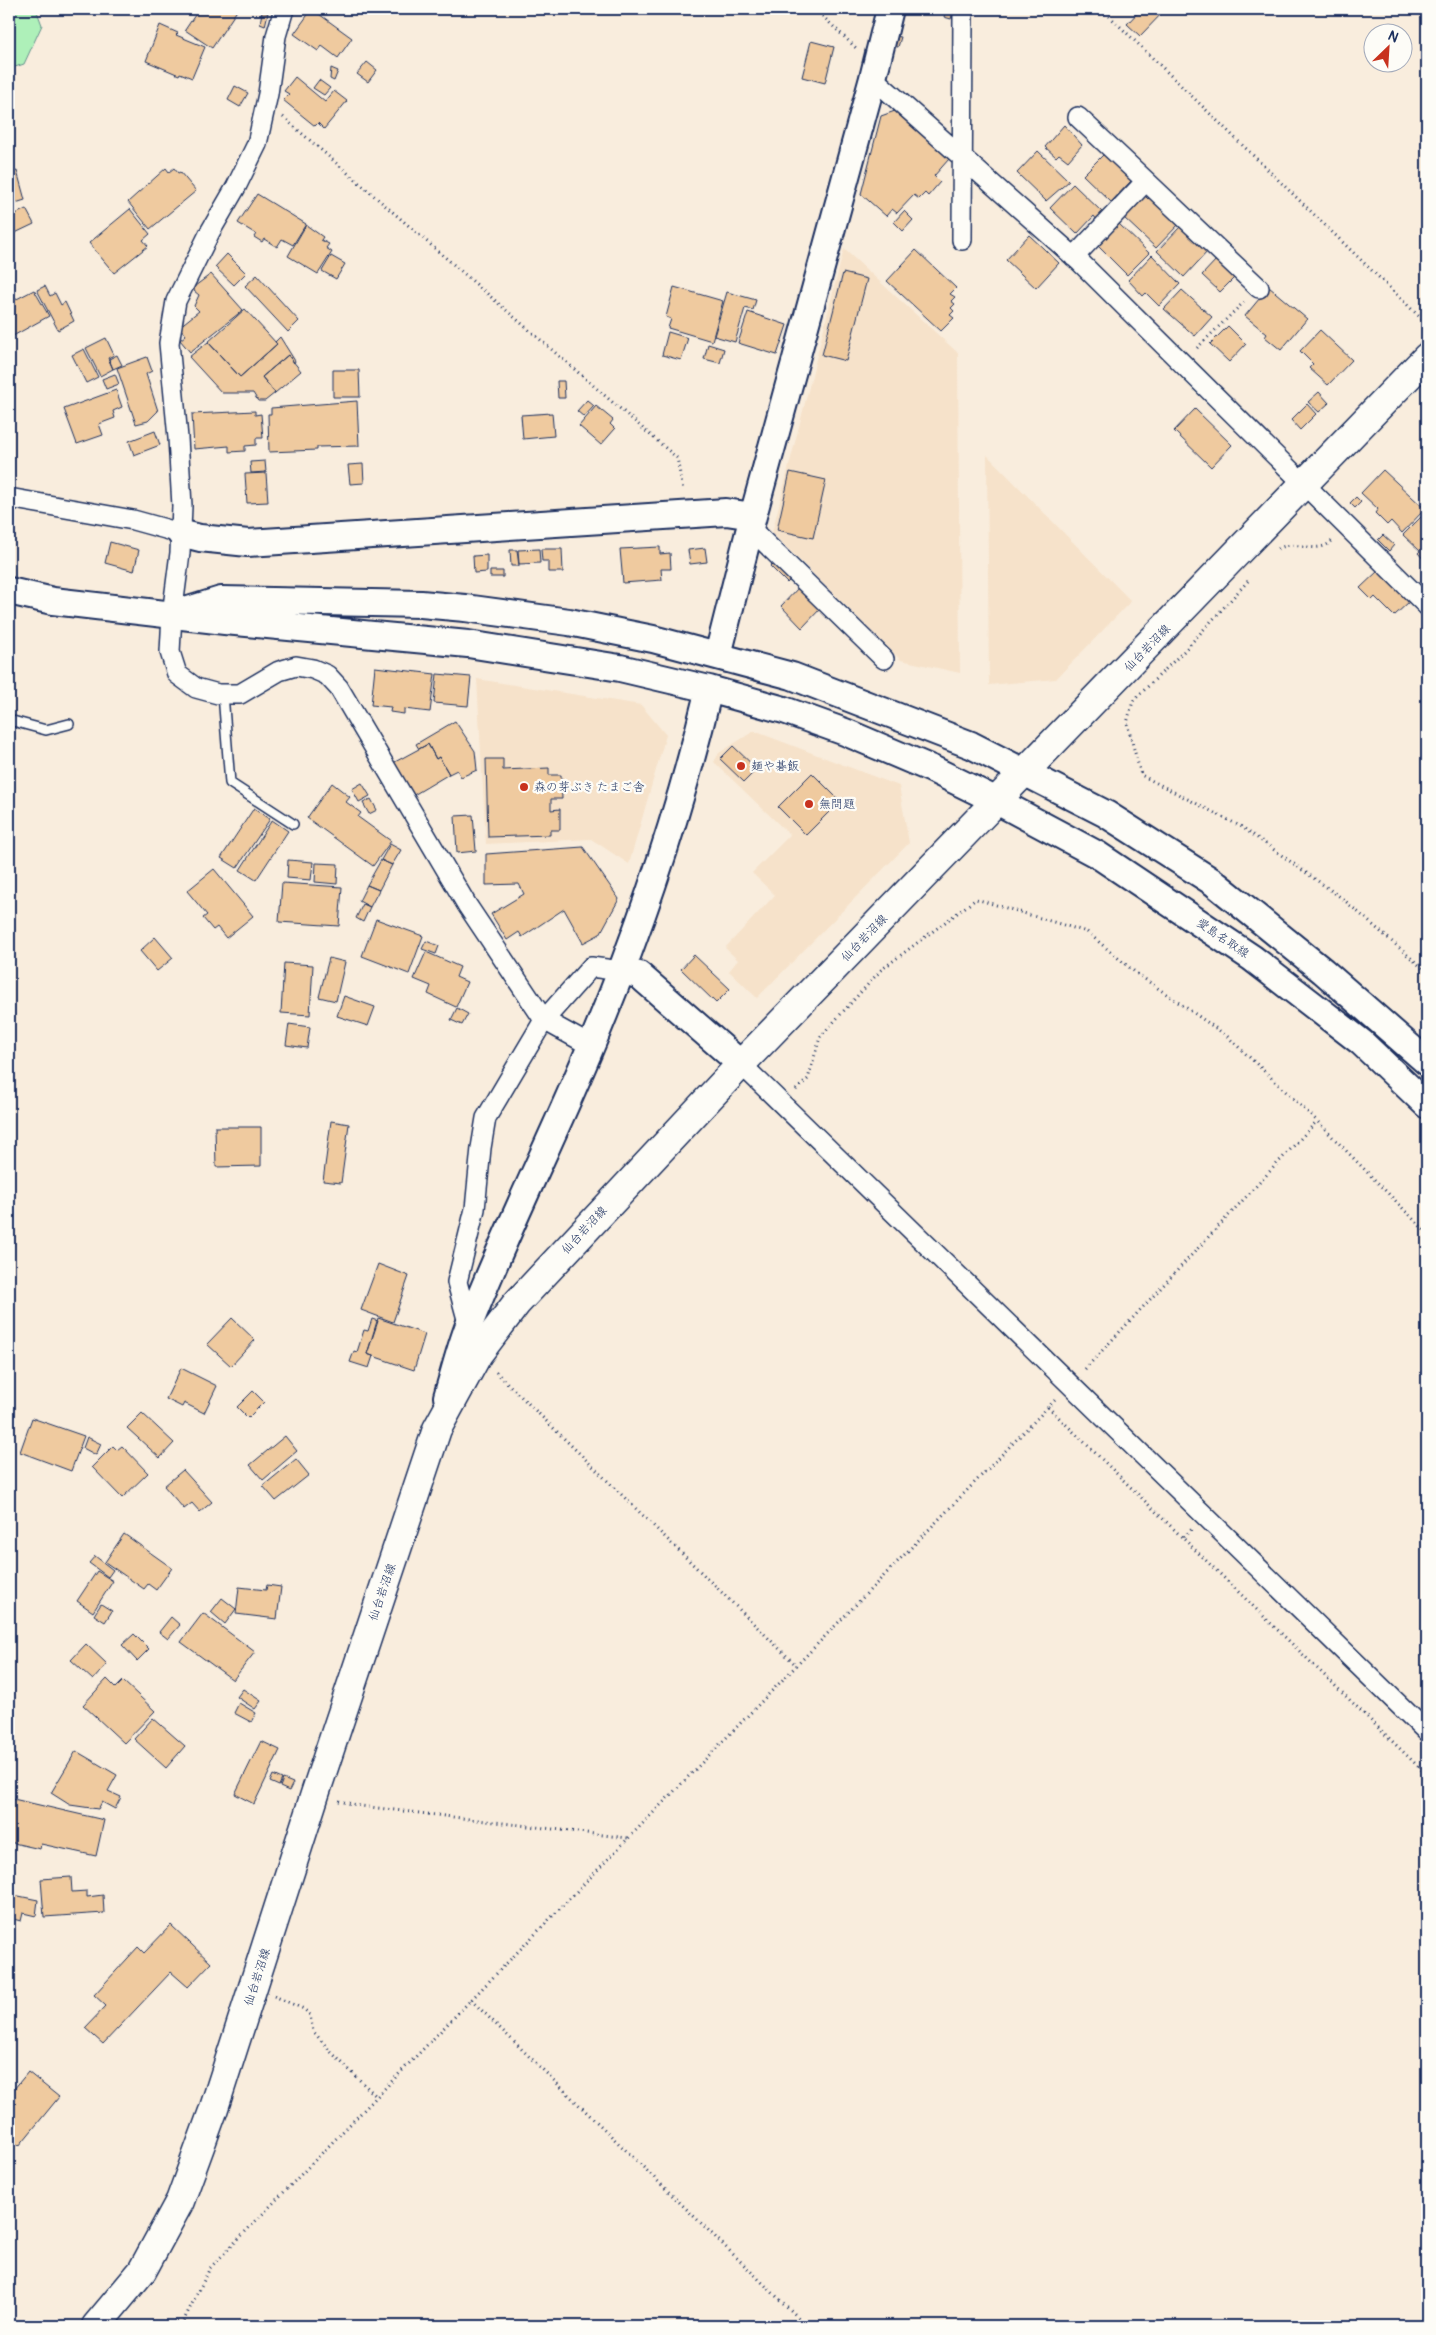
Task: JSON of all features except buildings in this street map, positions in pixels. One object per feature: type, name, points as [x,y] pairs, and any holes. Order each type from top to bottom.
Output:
[{"type":"main road","name":"仙台岩沼線","points":[[96,2326],[142,2271],[180,2201],[213,2111],[314,1794],[438,1429],[478,1354],[516,1304],[740,1064],[1306,484],[1427,357]]},
{"type":"street","points":[[284,9],[276,36],[268,94],[256,144],[236,188],[210,232],[176,301],[169,343],[182,506],[180,553],[172,615],[170,652],[177,674],[196,688],[224,694],[240,694],[279,671],[296,666],[313,668],[327,675],[339,688],[467,905],[544,1020],[591,1046]]},
{"type":"street","points":[[718,655],[751,522],[873,78],[890,9]]},
{"type":"street","points":[[962,240],[963,9]]},
{"type":"street","points":[[873,78],[1074,257],[1306,484],[1345,527],[1427,606]]},
{"type":"street","points":[[1078,117],[1259,288]]},
{"type":"street","points":[[1074,257],[1146,181]]},
{"type":"street","points":[[9,498],[133,520],[200,538],[248,544],[726,512],[751,522],[884,659]]},
{"type":"street","name":"愛島名取線","points":[[9,592],[53,601],[172,615],[468,644],[616,667],[709,689],[784,710],[845,732],[932,769],[1098,855],[1252,958],[1361,1042],[1427,1105]]},
{"type":"street","points":[[172,615],[221,600],[421,604],[569,622],[653,638],[792,676],[972,745],[1106,814],[1212,882],[1323,971],[1427,1062]]},
{"type":"street","points":[[438,1429],[469,1326],[591,1046],[621,971],[674,819],[695,747],[709,689]]},
{"type":"street","points":[[478,1354],[457,1282],[474,1209],[486,1118],[544,1020],[591,967],[639,975],[782,1103],[1427,1732]]},
{"type":"lane","points":[[224,694],[230,783],[293,824]]},
{"type":"lane","points":[[9,720],[46,730],[69,724]]},
{"type":"path","points":[[815,9],[862,54]]},
{"type":"path","points":[[1102,9],[1427,324]]},
{"type":"path","points":[[278,113],[677,458],[681,479]]},
{"type":"path","points":[[1182,363],[1259,288]]},
{"type":"path","points":[[1275,551],[1285,545],[1318,548],[1327,546],[1345,527]]},
{"type":"path","points":[[1249,580],[1184,651],[1133,701],[1127,723],[1141,775],[1242,827],[1344,899],[1427,972]]},
{"type":"path","points":[[782,1103],[808,1079],[820,1037],[881,970],[976,900],[1087,932],[1136,973],[1227,1036],[1316,1121],[1427,1232]]},
{"type":"path","points":[[181,2326],[210,2268],[1048,1407],[1316,1121]]},
{"type":"path","points":[[478,1354],[796,1665]]},
{"type":"path","points":[[1048,1407],[1427,1775]]},
{"type":"path","points":[[1419,1767],[1427,1759]]},
{"type":"path","points":[[314,1794],[361,1806],[628,1838]]},
{"type":"path","points":[[255,1984],[270,1994],[304,2009],[310,2015],[313,2031],[331,2052],[377,2097]]},
{"type":"path","points":[[471,2000],[807,2326]]},
{"type":"shaded area","points":[[844,249],[958,353],[960,673],[901,660],[772,533]]},
{"type":"shaded area","points":[[987,455],[1131,601],[1056,679],[989,685]]},
{"type":"shaded area","points":[[477,679],[641,705],[666,735],[629,864],[591,839],[486,844]]},
{"type":"shaded area","points":[[754,731],[899,786],[909,843],[757,998],[729,971],[738,960],[725,948],[775,895],[752,873],[790,835],[714,762],[719,753]]},
{"type":"green space","points":[[9,9],[36,9],[42,25],[24,64],[9,69]]},
{"type":"place","name":"麺や碁飯","points":[[741,766]]},
{"type":"place","name":"森の芽ぶき たまご舎","points":[[524,787]]},
{"type":"place","name":"無問題","points":[[809,804]]}]
